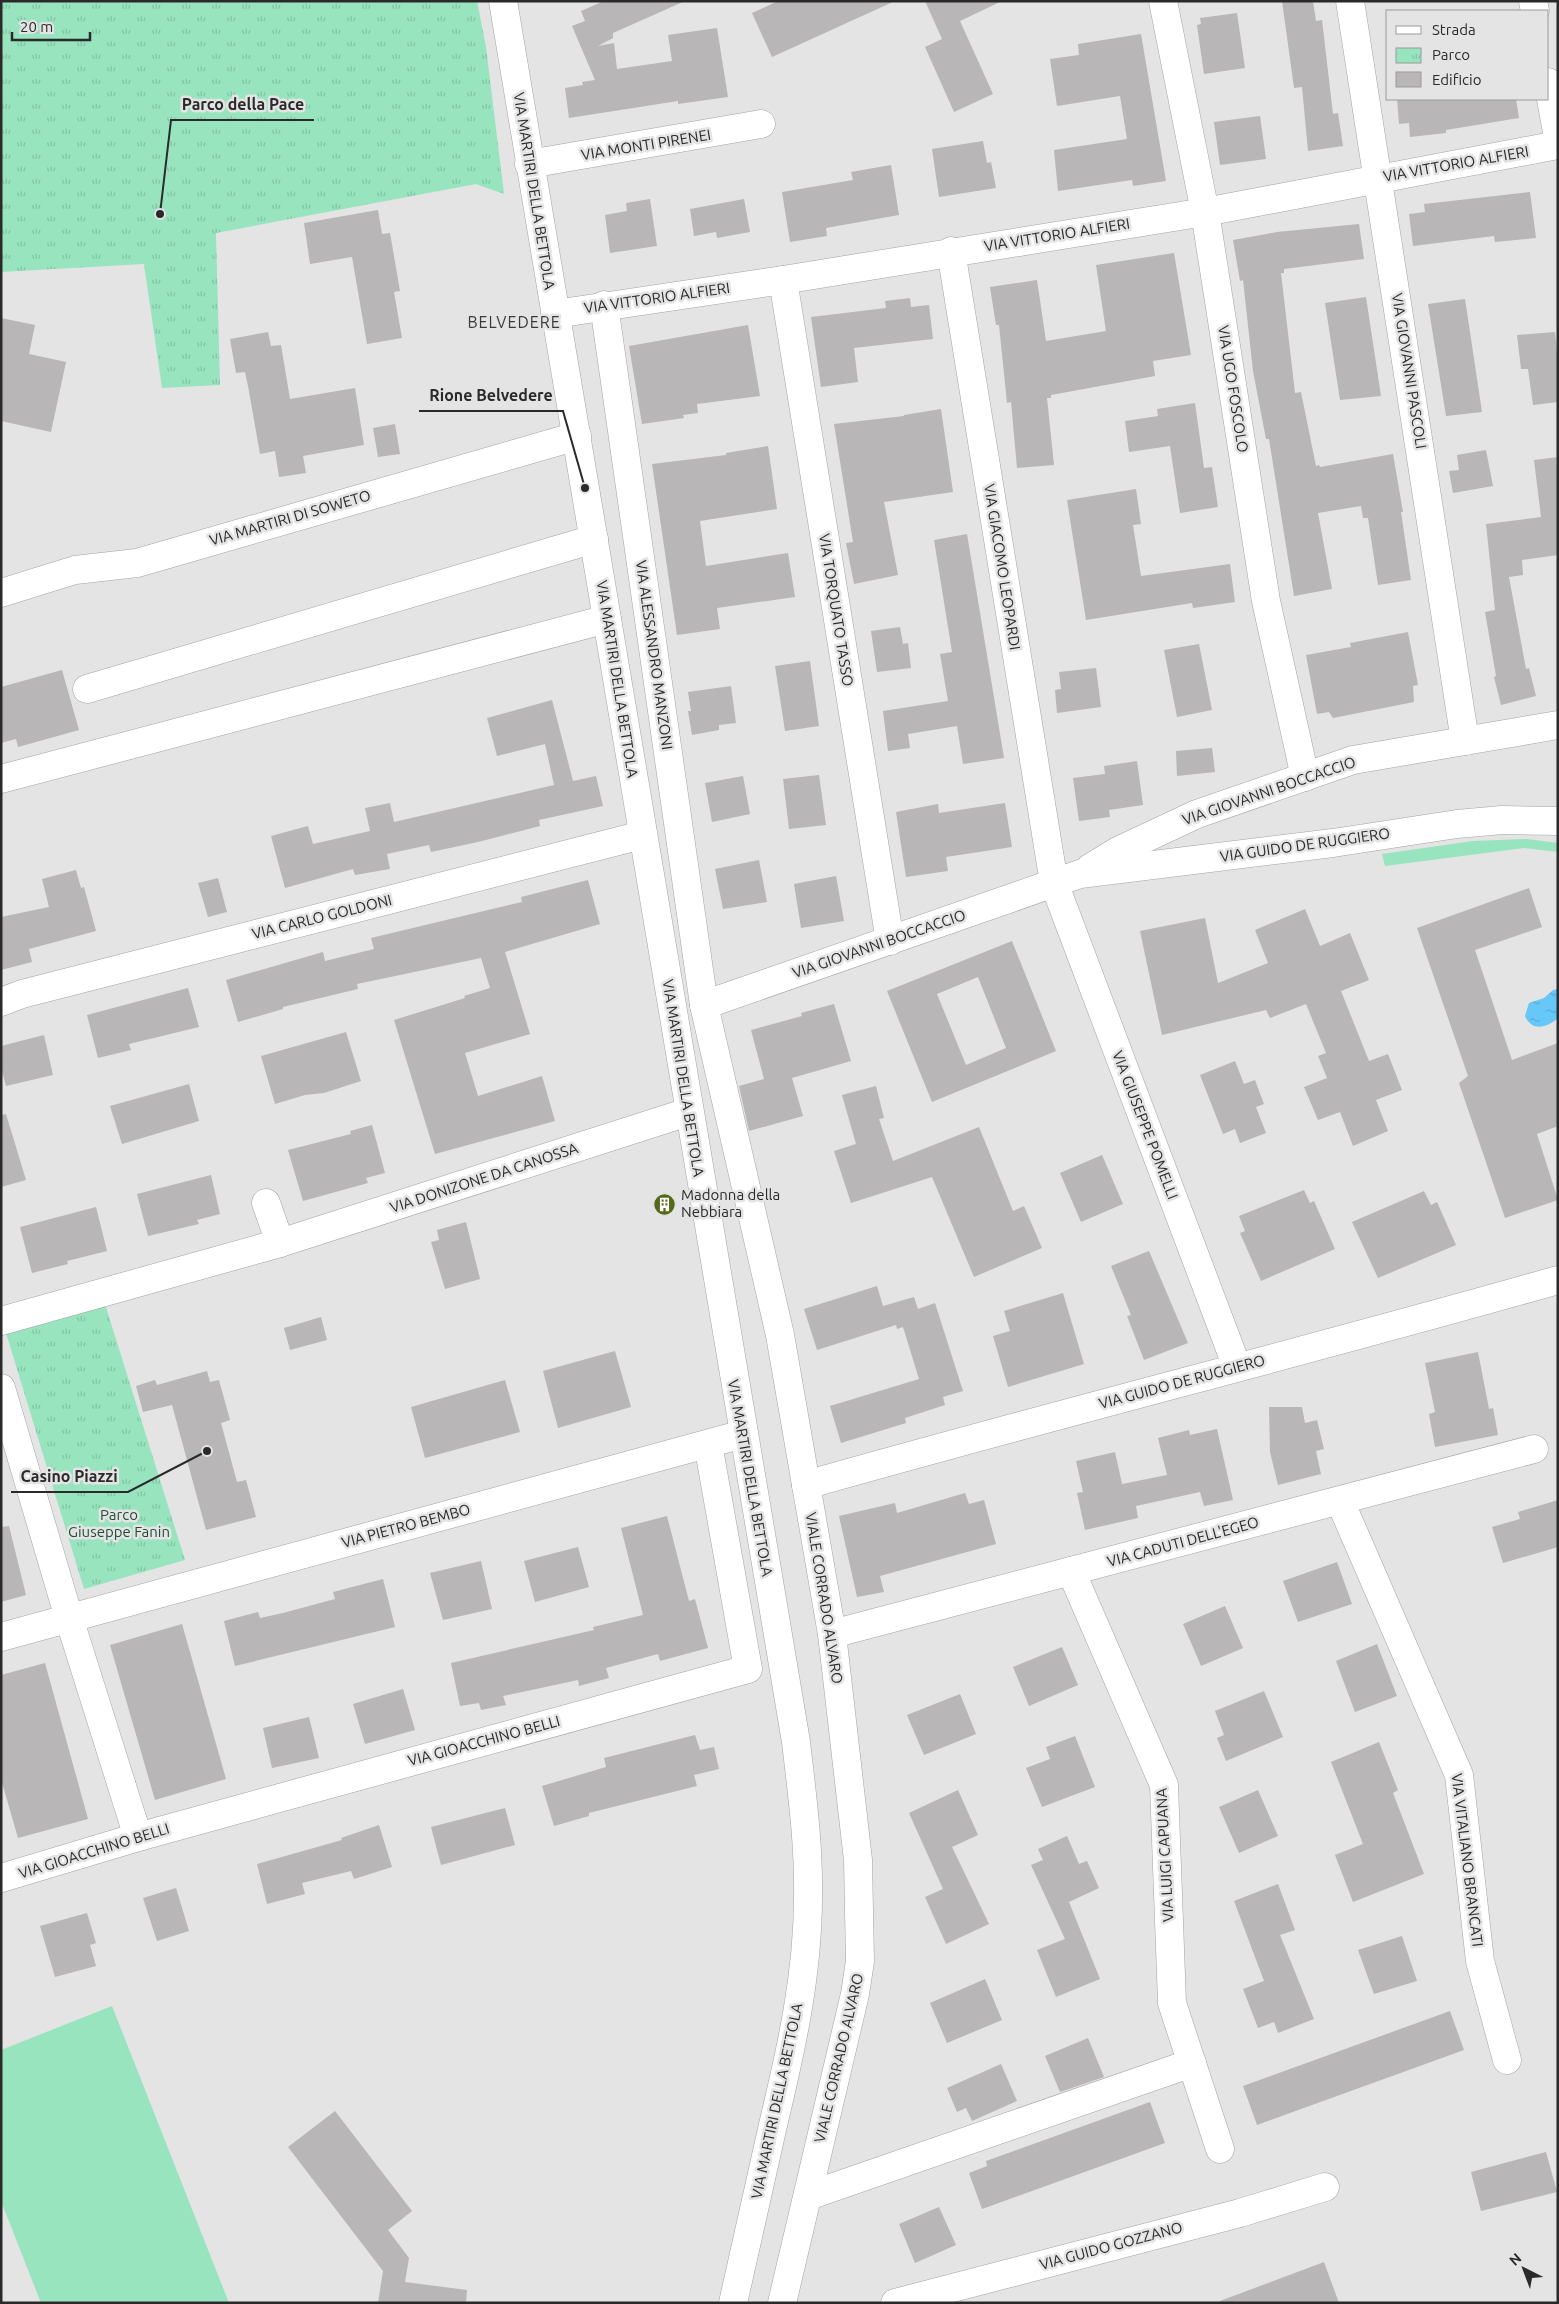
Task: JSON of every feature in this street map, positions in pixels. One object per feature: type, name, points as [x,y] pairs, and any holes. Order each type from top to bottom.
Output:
[{"type":"street","name":"VIA MARTIRI DELLA BETTOLA","points":[[503,1],[529,164],[577,436],[688,1112],[796,1742],[807,1843],[808,1897],[806,1948],[790,2056],[733,2303]]},
{"type":"street","name":"VIA UGO FOSCOLO","points":[[1163,1],[1205,212],[1266,601],[1305,776]]},
{"type":"street","name":"VIA GIOVANNI PASCOLI","points":[[1350,1],[1465,741]]},
{"type":"street","points":[[1549,88],[1558,138]]},
{"type":"street","name":"VIA MONTI PIRENEI","points":[[529,164],[761,124]]},
{"type":"street","name":"VIA VITTORIO ALFIERI","points":[[555,314],[783,280],[951,251],[1205,212],[1558,145]]},
{"type":"street","name":"VIA GIACOMO LEOPARDI","points":[[951,251],[1054,883]]},
{"type":"street","name":"VIA TORQUATO TASSO","points":[[783,280],[890,941]]},
{"type":"street","name":"VIA ALESSANDRO MANZONI","points":[[604,306],[704,1005]]},
{"type":"street","name":"VIA MARTIRI DI SOWETO","points":[[1,593],[75,570],[137,563],[577,436]]},
{"type":"street","points":[[87,690],[594,539]]},
{"type":"street","points":[[1,779],[607,619]]},
{"type":"street","name":"VIA GIOVANNI BOCCACCIO","points":[[1080,874],[1118,851],[1196,814],[1353,760],[1558,725]]},
{"type":"street","name":"VIA GUIDO DE RUGGIERO","points":[[1054,883],[1080,874],[1333,843],[1457,824],[1502,820],[1558,821]]},
{"type":"street","name":"VIA CARLO GOLDONI","points":[[1,1002],[22,994],[642,835]]},
{"type":"street","name":"VIA GIOVANNI BOCCACCIO","points":[[704,1005],[1054,883]]},
{"type":"street","name":"VIA GIUSEPPE POMELLI","points":[[1054,883],[1237,1367]]},
{"type":"street","name":"VIALE CORRADO ALVARO","points":[[704,1005],[780,1335],[832,1634],[858,1860],[860,1961],[855,1994],[782,2303]]},
{"type":"street","name":"VIA DONIZONE DA CANOSSA","points":[[1,1321],[280,1243],[688,1112]]},
{"type":"street","points":[[266,1204],[280,1243]]},
{"type":"street","name":"VIA GUIDO DE RUGGIERO","points":[[806,1485],[1237,1367],[1368,1334],[1558,1280]]},
{"type":"street","points":[[1,1388],[69,1618],[138,1837]]},
{"type":"street","name":"VIA PIETRO BEMBO","points":[[1,1636],[743,1434]]},
{"type":"street","name":"VIA GIOACCHINO BELLI","points":[[1,1878],[138,1837],[748,1668],[708,1444]]},
{"type":"street","name":"VIA CADUTI DELL'EGEO","points":[[832,1634],[1534,1449]]},
{"type":"street","name":"VIA VITALIANO BRANCATI","points":[[1340,1501],[1459,1775],[1480,1962],[1507,2060]]},
{"type":"street","name":"VIA LUIGI CAPUANA","points":[[1071,1571],[1164,1785],[1172,2003],[1220,2149]]},
{"type":"street","points":[[808,2196],[1192,2063]]},
{"type":"street","name":"VIA GUIDO GOZZANO","points":[[896,2303],[1240,2213],[1325,2187]]},
{"type":"green space","points":[[1,1],[477,1],[486,47],[504,194],[476,184],[216,233],[220,385],[162,388],[144,264],[1,272]]},
{"type":"green space","points":[[1527,839],[1558,843],[1558,852],[1524,848],[1385,866],[1382,854],[1473,841]]},
{"type":"green space","name":"Parco Giuseppe Fanin","points":[[105,1304],[185,1560],[84,1589],[6,1333]]},
{"type":"green space","points":[[112,2006],[229,2303],[41,2303],[1,2201],[1,2050]]},
{"type":"water","points":[[1558,989],[1558,1018],[1540,1027],[1528,1021],[1525,1016],[1529,1003],[1544,998],[1553,990]]},
{"type":"building","points":[[604,1],[685,1],[613,33],[613,38],[598,46],[614,43],[617,69],[672,61],[668,35],[717,28],[728,97],[678,104],[678,101],[569,118],[565,88],[583,85],[582,82],[595,80],[572,26],[585,21],[581,11]]},
{"type":"building","points":[[778,1],[895,1],[772,57],[752,13]]},
{"type":"building","points":[[925,1],[1002,1],[960,21],[993,94],[954,112],[925,47],[942,39]]},
{"type":"building","points":[[1282,1],[1313,1],[1316,21],[1322,20],[1333,114],[1338,113],[1343,146],[1308,151],[1302,87],[1294,88]]},
{"type":"building","points":[[1237,13],[1245,68],[1204,74],[1197,25],[1201,24],[1200,18]]},
{"type":"building","points":[[1141,34],[1166,181],[1133,186],[1132,180],[1058,191],[1054,150],[1127,139],[1120,96],[1057,106],[1050,59],[1079,55],[1078,44]]},
{"type":"building","points":[[1397,100],[1516,100],[1519,118],[1446,130],[1446,133],[1410,137],[1409,123],[1399,124]]},
{"type":"building","points":[[1260,116],[1266,159],[1220,165],[1214,122]]},
{"type":"building","points":[[983,141],[987,163],[991,162],[996,188],[939,197],[932,149]]},
{"type":"building","points":[[891,165],[899,215],[826,228],[827,236],[790,242],[782,192],[853,180],[851,172]]},
{"type":"building","points":[[1530,192],[1536,238],[1495,242],[1494,236],[1413,246],[1409,214],[1425,212],[1424,204]]},
{"type":"building","points":[[650,199],[657,246],[610,253],[605,215],[627,211],[626,203]]},
{"type":"building","points":[[744,199],[750,232],[717,238],[716,232],[694,236],[690,209]]},
{"type":"building","points":[[378,210],[382,234],[390,233],[400,291],[394,292],[402,338],[367,344],[352,257],[310,264],[304,223]]},
{"type":"building","points":[[1359,224],[1364,259],[1284,269],[1284,273],[1281,273],[1295,393],[1301,392],[1316,466],[1319,465],[1320,467],[1393,454],[1403,512],[1401,512],[1411,580],[1378,585],[1368,518],[1363,518],[1361,506],[1318,513],[1332,589],[1294,596],[1269,439],[1266,439],[1253,371],[1243,280],[1240,281],[1233,240],[1277,232]]},
{"type":"building","points":[[1174,253],[1191,355],[1153,361],[1155,376],[1051,395],[1051,398],[1047,398],[1054,465],[1017,468],[1011,402],[1007,403],[999,325],[996,325],[990,287],[1037,280],[1046,341],[1106,331],[1096,265]]},
{"type":"building","points":[[1366,297],[1381,396],[1340,400],[1325,303]]},
{"type":"building","points":[[910,298],[911,307],[929,305],[933,339],[854,348],[858,382],[821,387],[811,317],[886,308],[885,301]]},
{"type":"building","points":[[1465,299],[1482,412],[1446,416],[1428,304]]},
{"type":"building","points":[[1,318],[35,325],[29,354],[66,362],[51,432],[1,421]]},
{"type":"building","points":[[748,325],[760,396],[697,404],[698,413],[683,415],[684,418],[642,424],[629,346]]},
{"type":"building","points":[[268,332],[271,346],[281,345],[290,399],[355,388],[364,445],[303,456],[306,473],[279,477],[275,451],[260,454],[245,372],[236,373],[230,339]]},
{"type":"building","points":[[1555,332],[1558,362],[1558,402],[1533,405],[1528,369],[1521,369],[1517,335]]},
{"type":"building","points":[[1195,403],[1204,468],[1212,467],[1218,507],[1180,513],[1170,446],[1129,452],[1125,421],[1158,416],[1157,409]]},
{"type":"building","points":[[941,409],[953,492],[884,502],[898,575],[854,584],[846,543],[853,542],[834,424],[904,416]]},
{"type":"building","points":[[395,424],[400,454],[378,457],[373,428]]},
{"type":"building","points":[[768,446],[777,509],[700,521],[706,566],[788,553],[795,597],[717,608],[720,629],[677,635],[652,464],[726,455],[726,453]]},
{"type":"building","points":[[1486,450],[1493,486],[1453,493],[1449,471],[1459,470],[1457,455]]},
{"type":"building","points":[[1558,457],[1558,555],[1522,560],[1523,575],[1509,577],[1526,669],[1529,668],[1536,696],[1501,705],[1494,677],[1496,676],[1485,612],[1495,610],[1486,524],[1541,517],[1534,460]]},
{"type":"building","points":[[1136,489],[1141,524],[1133,525],[1141,576],[1230,564],[1235,602],[1193,608],[1192,603],[1086,620],[1067,500]]},
{"type":"building","points":[[967,534],[1004,758],[963,764],[957,726],[908,734],[910,748],[888,751],[883,711],[948,701],[940,654],[952,652],[934,540]]},
{"type":"building","points":[[900,627],[903,644],[908,643],[911,668],[877,672],[871,631]]},
{"type":"building","points":[[1408,632],[1418,685],[1413,686],[1414,702],[1333,718],[1329,712],[1317,714],[1306,655],[1351,647],[1350,643]]},
{"type":"building","points":[[1199,644],[1212,710],[1177,717],[1164,650]]},
{"type":"building","points":[[810,661],[819,726],[785,731],[775,666]]},
{"type":"building","points":[[1096,668],[1101,707],[1057,713],[1055,690],[1061,689],[1059,672]]},
{"type":"building","points":[[62,670],[79,730],[18,747],[16,739],[1,743],[1,687]]},
{"type":"building","points":[[731,686],[736,723],[719,725],[719,730],[692,735],[688,711],[691,711],[688,692]]},
{"type":"building","points":[[552,700],[573,781],[596,776],[603,806],[539,820],[540,826],[478,842],[431,852],[429,845],[387,854],[390,869],[355,875],[353,869],[285,888],[271,836],[308,826],[313,844],[370,831],[365,808],[390,803],[394,822],[554,785],[545,744],[497,756],[487,718]]},
{"type":"building","points":[[1212,748],[1215,772],[1177,776],[1176,751]]},
{"type":"building","points":[[1137,761],[1143,805],[1109,810],[1110,817],[1079,821],[1073,778],[1105,774],[1104,766]]},
{"type":"building","points":[[819,775],[826,825],[789,829],[783,779]]},
{"type":"building","points":[[743,776],[750,814],[712,822],[705,783]]},
{"type":"building","points":[[1005,803],[1012,847],[946,857],[948,871],[906,877],[896,812],[938,804],[939,813]]},
{"type":"building","points":[[759,860],[767,902],[723,909],[715,869]]},
{"type":"building","points":[[76,870],[81,888],[84,887],[96,931],[29,949],[32,962],[1,970],[1,917],[49,907],[42,879]]},
{"type":"building","points":[[836,876],[844,921],[801,928],[794,884]]},
{"type":"building","points":[[218,878],[227,912],[208,917],[198,883]]},
{"type":"building","points":[[588,880],[600,924],[505,952],[530,1034],[465,1053],[478,1096],[542,1076],[555,1121],[435,1154],[394,1020],[465,998],[464,996],[490,988],[481,958],[357,984],[358,989],[283,1007],[283,1009],[238,1022],[226,980],[323,952],[325,961],[374,949],[371,938],[522,902],[521,897]]},
{"type":"building","points":[[1529,888],[1542,927],[1475,950],[1512,1060],[1558,1043],[1558,1126],[1537,1134],[1558,1200],[1505,1218],[1459,1083],[1468,1076],[1417,928]]},
{"type":"building","points":[[1305,909],[1320,946],[1350,933],[1369,980],[1341,991],[1369,1061],[1388,1054],[1402,1090],[1376,1100],[1388,1131],[1353,1146],[1340,1112],[1318,1120],[1304,1087],[1327,1078],[1318,1056],[1326,1053],[1306,1004],[1270,1018],[1266,1010],[1162,1035],[1140,931],[1205,918],[1218,983],[1268,963],[1255,930]]},
{"type":"building","points":[[1012,941],[1056,1051],[932,1102],[887,991]],"holes":[[[978,977],[1006,1048],[966,1065],[937,994]]]},
{"type":"building","points":[[188,988],[199,1027],[129,1044],[131,1050],[98,1058],[87,1015]]},
{"type":"building","points":[[834,1004],[851,1061],[792,1078],[803,1116],[749,1131],[739,1086],[764,1079],[751,1030],[802,1016],[801,1013]]},
{"type":"building","points":[[346,1032],[361,1081],[324,1093],[305,1095],[275,1104],[261,1056]]},
{"type":"building","points":[[44,1035],[53,1075],[6,1086],[1,1067],[1,1046]]},
{"type":"building","points":[[1235,1061],[1244,1084],[1255,1080],[1264,1104],[1256,1107],[1266,1133],[1240,1143],[1235,1129],[1223,1134],[1200,1075]]},
{"type":"building","points":[[189,1084],[199,1121],[122,1144],[110,1106]]},
{"type":"building","points":[[876,1086],[884,1118],[879,1119],[893,1161],[979,1127],[1013,1211],[1024,1206],[1042,1248],[974,1277],[932,1177],[851,1203],[834,1151],[856,1144],[842,1095]]},
{"type":"building","points":[[6,1114],[26,1180],[1,1187],[1,1115]]},
{"type":"building","points":[[372,1125],[385,1173],[366,1178],[368,1183],[303,1201],[288,1150],[351,1134],[350,1131]]},
{"type":"building","points":[[1102,1155],[1123,1204],[1081,1222],[1060,1173]]},
{"type":"building","points":[[211,1175],[220,1214],[197,1220],[199,1224],[148,1236],[137,1194]]},
{"type":"building","points":[[1304,1190],[1310,1203],[1314,1201],[1335,1249],[1261,1281],[1240,1233],[1245,1231],[1239,1216]]},
{"type":"building","points":[[1424,1191],[1431,1205],[1437,1202],[1456,1245],[1378,1278],[1352,1222]]},
{"type":"building","points":[[96,1207],[107,1251],[67,1261],[68,1264],[32,1273],[20,1227]]},
{"type":"building","points":[[466,1222],[480,1279],[445,1289],[431,1242],[439,1240],[437,1230]]},
{"type":"building","points":[[1149,1251],[1188,1343],[1144,1360],[1127,1316],[1131,1315],[1111,1266]]},
{"type":"building","points":[[877,1286],[883,1306],[914,1297],[918,1309],[935,1303],[963,1391],[943,1397],[945,1405],[905,1418],[906,1423],[841,1443],[830,1406],[919,1379],[903,1327],[897,1329],[896,1325],[817,1350],[804,1309]]},
{"type":"building","points":[[1063,1293],[1084,1364],[1008,1387],[993,1336],[1010,1331],[1004,1311]]},
{"type":"building","points":[[321,1317],[327,1340],[290,1350],[284,1328]]},
{"type":"building","points":[[615,1351],[631,1407],[558,1428],[543,1371]]},
{"type":"building","points":[[1478,1352],[1489,1409],[1493,1408],[1498,1435],[1435,1447],[1429,1414],[1435,1412],[1425,1363]]},
{"type":"building","points":[[207,1371],[210,1382],[219,1380],[230,1420],[221,1423],[237,1482],[246,1480],[256,1517],[206,1530],[172,1405],[143,1412],[136,1386],[155,1380],[157,1385]]},
{"type":"building","points":[[505,1380],[520,1432],[425,1458],[411,1407]]},
{"type":"building","points":[[1269,1407],[1302,1407],[1305,1423],[1317,1420],[1324,1449],[1316,1451],[1321,1474],[1278,1485],[1270,1452]]},
{"type":"building","points":[[1217,1429],[1233,1500],[1204,1506],[1200,1492],[1136,1506],[1138,1518],[1085,1530],[1077,1493],[1083,1492],[1076,1461],[1115,1452],[1122,1484],[1167,1475],[1158,1438],[1189,1430],[1190,1435]]},
{"type":"building","points":[[965,1493],[969,1504],[984,1500],[996,1544],[880,1576],[884,1592],[857,1597],[839,1516],[895,1503],[897,1513]]},
{"type":"building","points":[[1558,1500],[1558,1547],[1503,1563],[1492,1527],[1520,1519],[1518,1512]]},
{"type":"building","points":[[667,1516],[689,1601],[695,1599],[708,1648],[660,1661],[658,1654],[606,1668],[609,1678],[579,1686],[578,1680],[503,1696],[506,1705],[481,1710],[479,1703],[460,1706],[451,1663],[594,1630],[593,1627],[643,1615],[621,1528]]},
{"type":"building","points":[[9,1526],[26,1595],[1,1602],[1,1527]]},
{"type":"building","points":[[578,1547],[589,1587],[535,1602],[524,1561]]},
{"type":"building","points":[[481,1561],[492,1609],[443,1620],[430,1573]]},
{"type":"building","points":[[1337,1562],[1352,1604],[1298,1622],[1283,1581]]},
{"type":"building","points":[[383,1579],[395,1627],[235,1666],[224,1621],[258,1612],[260,1618],[283,1613],[335,1599],[333,1592]]},
{"type":"building","points":[[1225,1606],[1243,1648],[1201,1666],[1183,1624]]},
{"type":"building","points":[[182,1624],[226,1779],[155,1800],[110,1645]]},
{"type":"building","points":[[1377,1644],[1397,1696],[1355,1712],[1336,1661]]},
{"type":"building","points":[[1062,1647],[1078,1685],[1029,1706],[1013,1667]]},
{"type":"building","points":[[45,1663],[88,1819],[18,1838],[1,1779],[1,1675]]},
{"type":"building","points":[[403,1689],[415,1730],[365,1744],[353,1704]]},
{"type":"building","points":[[1264,1691],[1283,1737],[1226,1761],[1217,1738],[1224,1735],[1215,1711]]},
{"type":"building","points":[[960,1694],[976,1734],[924,1755],[907,1715]]},
{"type":"building","points":[[309,1717],[319,1758],[272,1768],[263,1728]]},
{"type":"building","points":[[695,1735],[700,1750],[714,1747],[719,1769],[694,1775],[697,1786],[589,1813],[589,1816],[554,1826],[542,1786],[606,1767],[604,1758]]},
{"type":"building","points":[[1075,1736],[1095,1787],[1042,1807],[1026,1768],[1050,1759],[1046,1747]]},
{"type":"building","points":[[1379,1742],[1398,1790],[1393,1793],[1424,1874],[1353,1902],[1335,1855],[1363,1844],[1331,1762]]},
{"type":"building","points":[[958,1790],[978,1835],[952,1847],[989,1924],[946,1944],[925,1897],[943,1889],[909,1813]]},
{"type":"building","points":[[1258,1790],[1278,1836],[1239,1853],[1219,1807]]},
{"type":"building","points":[[505,1808],[515,1845],[441,1865],[431,1827]]},
{"type":"building","points":[[379,1825],[392,1867],[354,1879],[351,1871],[302,1883],[305,1894],[267,1904],[257,1864],[342,1840],[341,1838]]},
{"type":"building","points":[[1067,1836],[1079,1864],[1087,1861],[1099,1888],[1069,1902],[1100,1979],[1056,1997],[1037,1950],[1065,1939],[1031,1865],[1043,1860],[1038,1849]]},
{"type":"building","points":[[1278,1884],[1295,1930],[1280,1935],[1314,2019],[1278,2033],[1274,2022],[1258,2028],[1243,1989],[1264,1981],[1234,1901]]},
{"type":"building","points":[[176,1888],[189,1931],[157,1941],[143,1898]]},
{"type":"building","points":[[87,1913],[96,1943],[90,1945],[96,1966],[55,1977],[40,1926]]},
{"type":"building","points":[[1402,1936],[1417,1981],[1374,1994],[1358,1950]]},
{"type":"building","points":[[985,1979],[1002,2020],[947,2043],[930,2003]]},
{"type":"building","points":[[1450,2011],[1464,2050],[1257,2125],[1243,2086]]},
{"type":"building","points":[[1088,2038],[1104,2077],[1060,2092],[1045,2056]]},
{"type":"building","points":[[1001,2064],[1017,2101],[972,2121],[966,2108],[957,2112],[947,2088]]},
{"type":"building","points":[[1150,2102],[1165,2143],[982,2209],[969,2173],[987,2166],[986,2161]]},
{"type":"building","points":[[335,2111],[412,2211],[388,2230],[409,2258],[405,2282],[467,2290],[466,2303],[378,2303],[383,2271],[288,2147]]},
{"type":"building","points":[[1546,2152],[1557,2192],[1481,2211],[1471,2172]]},
{"type":"building","points":[[939,2207],[956,2245],[915,2263],[899,2224]]},
{"type":"building","points":[[1324,2262],[1339,2303],[1220,2303],[1220,2301]]},
{"type":"place","name":"Parco della Pace","points":[[160,214]]},
{"type":"place","name":"Rione Belvedere","points":[[585,488]]},
{"type":"place","name":"Madonna della Nebbiara","points":[[665,1204]]},
{"type":"place","name":"Casino Piazzi","points":[[207,1451]]},
{"type":"district","name":"BELVEDERE","points":[[514,322]]}]
